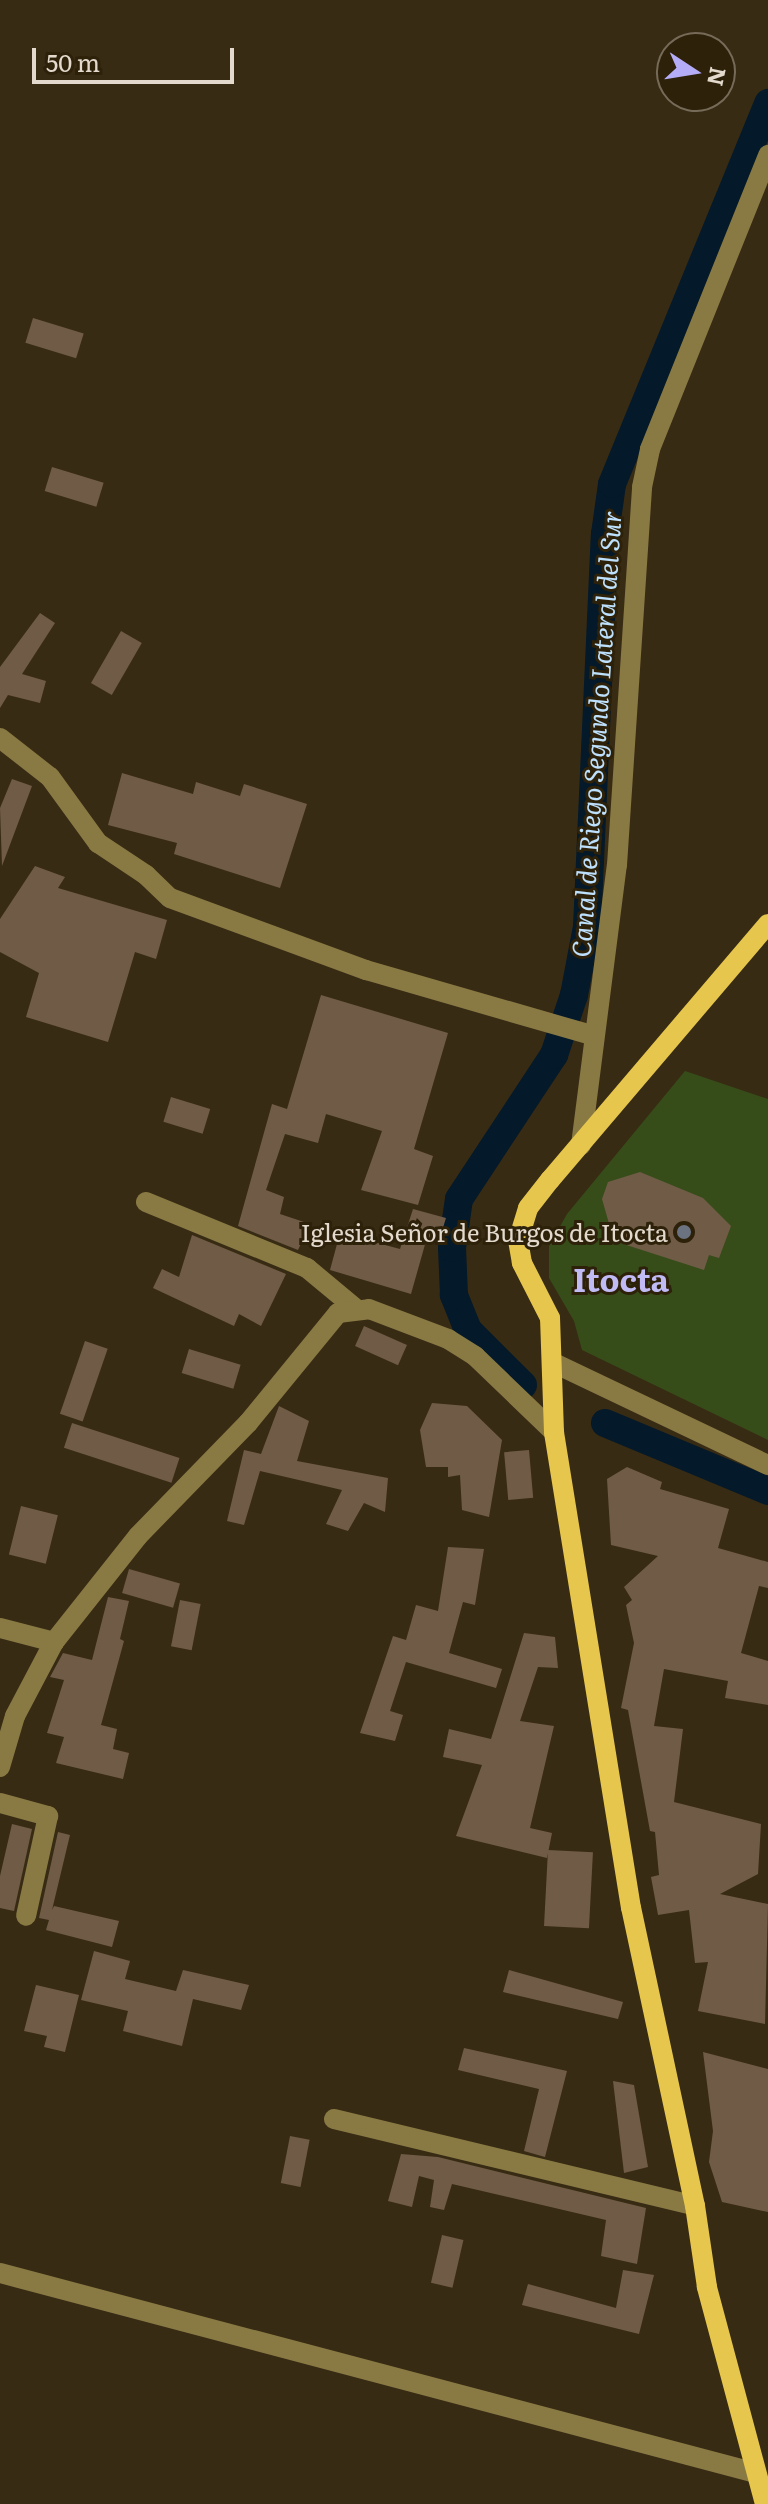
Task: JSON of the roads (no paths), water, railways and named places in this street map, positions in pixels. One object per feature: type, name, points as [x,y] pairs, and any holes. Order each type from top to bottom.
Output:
[{"type":"main road","points":[[765,2504],[707,2287],[695,2206],[631,1908],[554,1432],[554,1363],[550,1318],[522,1263],[518,1241],[528,1208],[767,926]]},
{"type":"street","points":[[581,1145],[587,1034],[617,865],[642,487],[650,449],[768,155]]},
{"type":"street","points":[[0,738],[50,777],[98,843],[146,875],[170,898],[366,970],[587,1034]]},
{"type":"street","points":[[146,1202],[307,1268],[355,1308],[420,1327],[475,1356],[554,1432]]},
{"type":"street","points":[[0,1767],[15,1716],[54,1642],[138,1536],[248,1423],[323,1328],[338,1313],[355,1308]]},
{"type":"street","points":[[554,1363],[768,1465]]},
{"type":"street","points":[[0,1628],[54,1642]]},
{"type":"street","points":[[0,1803],[48,1816],[26,1916]]},
{"type":"street","points":[[334,2119],[695,2206]]},
{"type":"street","points":[[0,2273],[756,2473]]},
{"type":"waterway","name":"Canal de Riego Segundo Lateral del Sur","points":[[523,1385],[468,1330],[454,1295],[452,1248],[459,1199],[554,1055],[574,995],[587,927],[605,534],[612,484],[768,103]]},
{"type":"waterway","name":"Canal de Riego Segundo Lateral del Sur","points":[[605,1423],[768,1491]]},
{"type":"place","name":"Iglesia Señor de Burgos de Itocta","points":[[684,1232]]},
{"type":"district","name":"Itocta","points":[[621,1278]]}]
